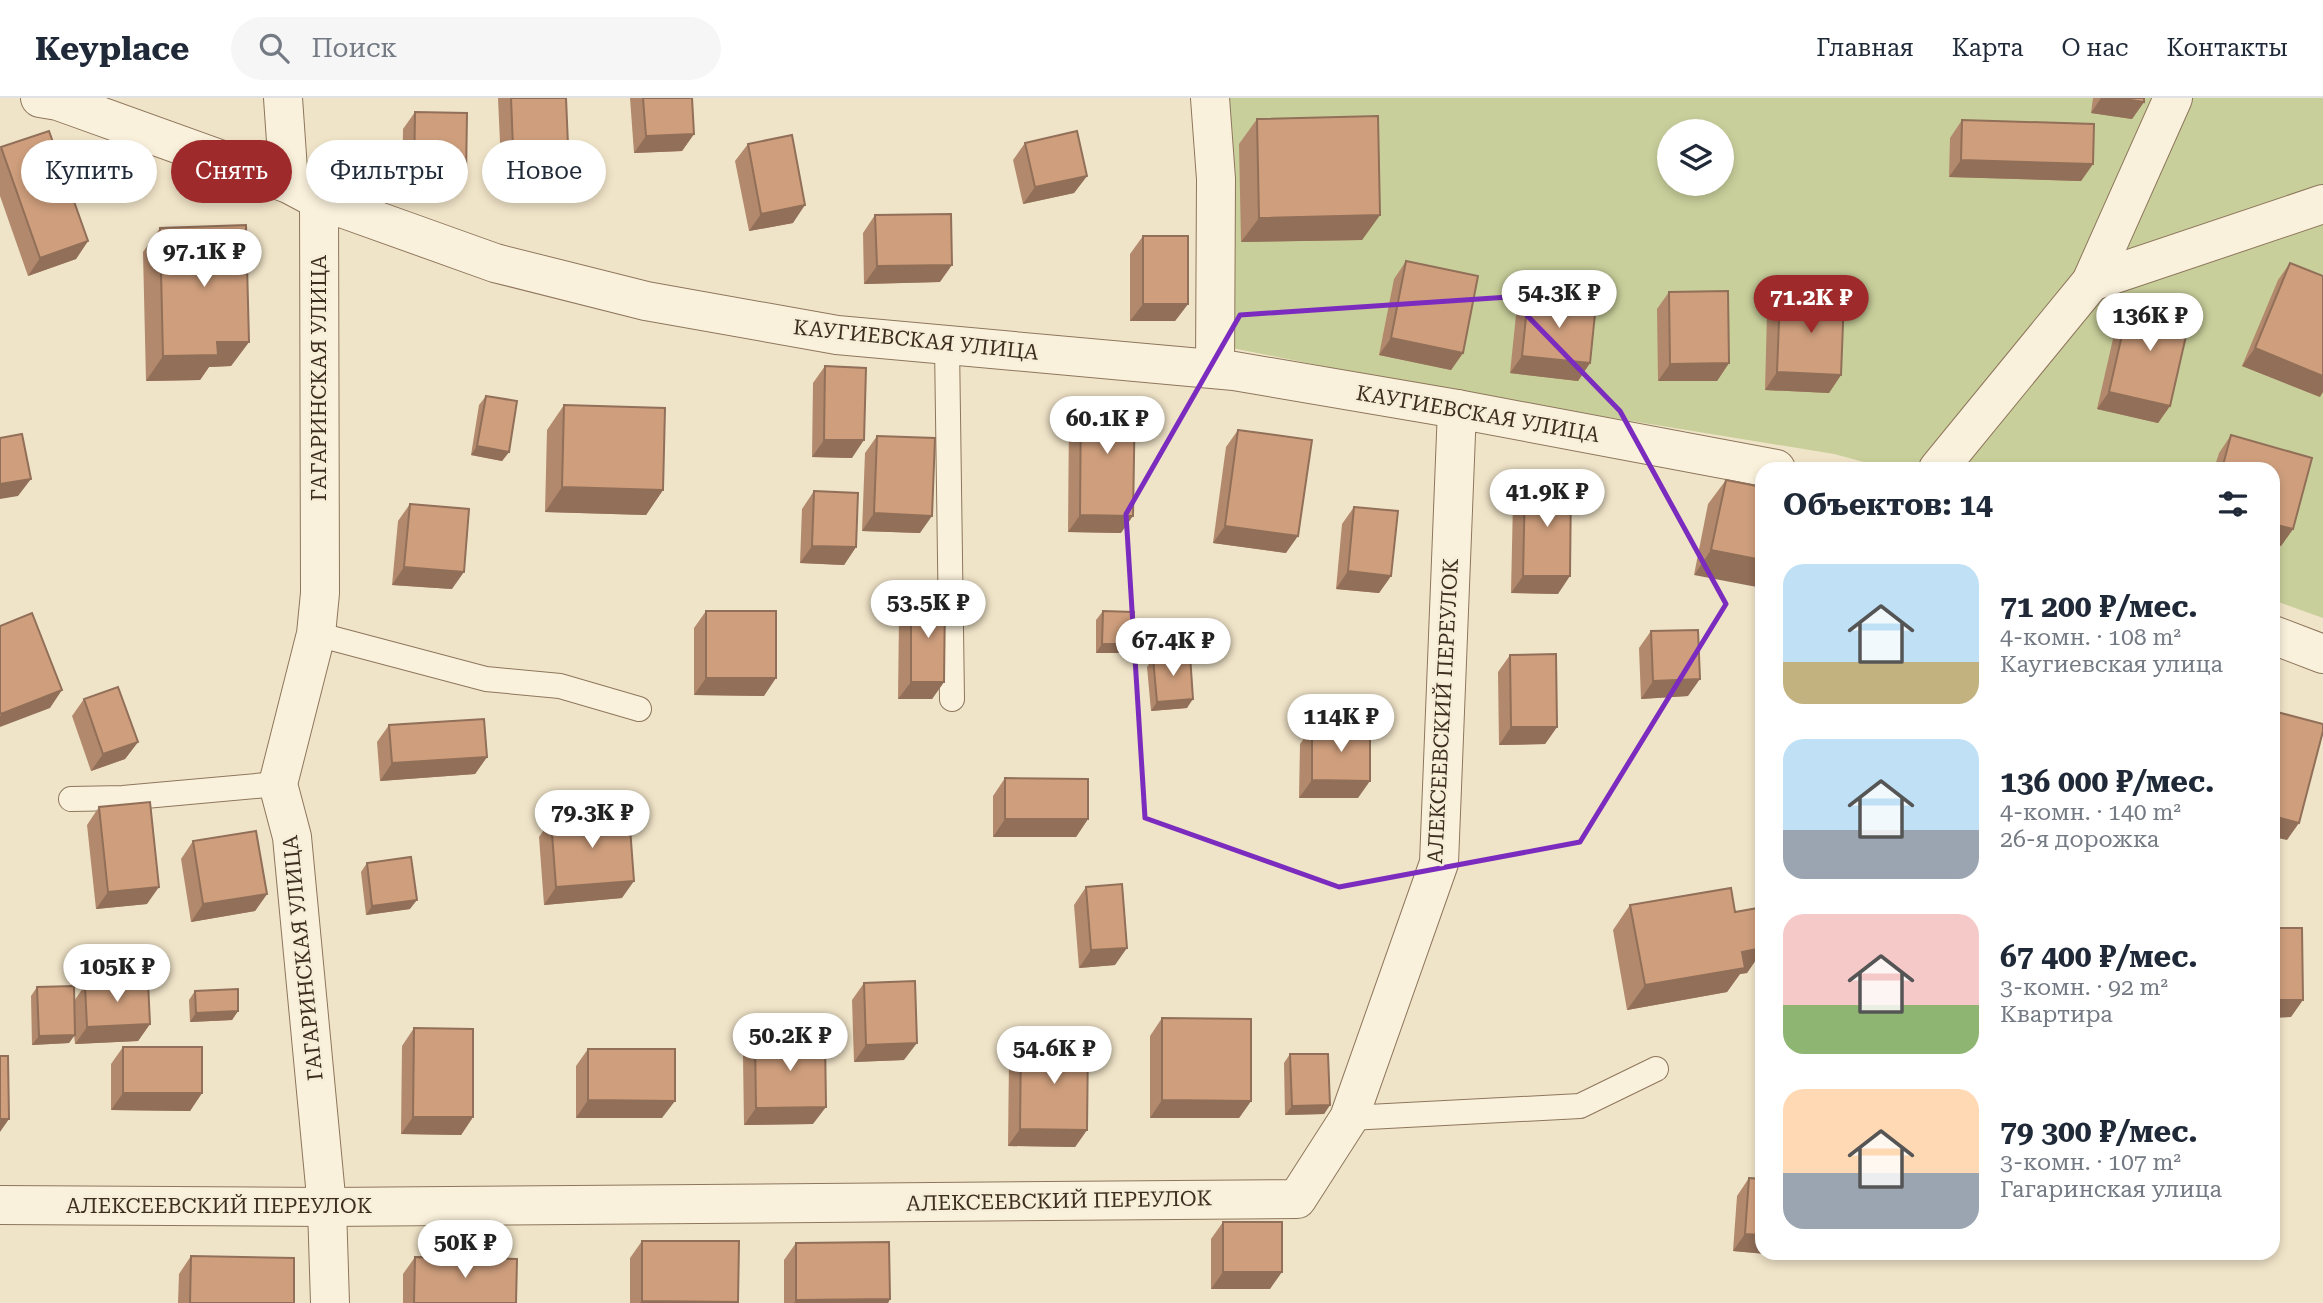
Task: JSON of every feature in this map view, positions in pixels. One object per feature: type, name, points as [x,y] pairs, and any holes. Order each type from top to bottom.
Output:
[{"type":"street","name":"КАУГИЕВСКАЯ УЛИЦА","points":[[40,98],[58,101],[495,263],[646,300],[837,335],[1216,369],[1457,409],[1755,465]]},
{"type":"street","name":"ГАГАРИНСКАЯ УЛИЦА","points":[[283,98],[304,192],[320,593],[316,634],[278,783],[292,837],[327,1207],[330,1303]]},
{"type":"street","points":[[1210,98],[1216,179],[1216,369]]},
{"type":"street","points":[[1944,462],[2091,282],[2173,98]]},
{"type":"street","points":[[2091,282],[2323,204]]},
{"type":"street","name":"АЛЕКСЕЕВСКИЙ ПЕРЕУЛОК","points":[[0,1205],[327,1207],[1297,1199],[1349,1118],[1439,863],[1457,409]]},
{"type":"street","points":[[2280,638],[2323,654]]},
{"type":"lane","points":[[947,345],[952,699]]},
{"type":"lane","points":[[316,634],[486,679],[561,687],[639,709]]},
{"type":"lane","points":[[71,799],[123,798],[278,783]]},
{"type":"lane","points":[[1349,1118],[1580,1106],[1656,1069]]},
{"type":"highlighted area","points":[[1509,297],[1620,411],[1726,604],[1580,842],[1339,887],[1145,818],[1126,514],[1240,315]]},
{"type":"green space","points":[[1227,98],[2323,98],[2323,618],[2280,603],[2280,462],[1864,462],[1834,454],[1442,390],[1232,348]]},
{"type":"building","points":[[511,98],[566,98],[568,140],[513,140]]},
{"type":"building","points":[[643,98],[692,98],[694,134],[646,136]]},
{"type":"building","points":[[2118,98],[2144,98],[2144,102]]},
{"type":"building","points":[[415,112],[467,113],[467,140],[415,140]]},
{"type":"building","points":[[1378,116],[1380,215],[1259,218],[1257,119]]},
{"type":"building","points":[[1962,120],[2094,124],[2093,164],[1961,160]]},
{"type":"building","points":[[49,131],[52,140],[22,140]]},
{"type":"building","points":[[1077,131],[1087,176],[1035,187],[1025,143]]},
{"type":"building","points":[[792,135],[805,205],[761,214],[748,144]]},
{"type":"building","points":[[21,140],[21,203],[75,203],[88,241],[40,258],[1,147]]},
{"type":"building","points":[[951,214],[952,265],[877,266],[875,215]]},
{"type":"building","points":[[246,225],[249,342],[217,342],[218,355],[163,356],[160,228]]},
{"type":"building","points":[[1143,236],[1188,236],[1188,304],[1143,304]]},
{"type":"building","points":[[1406,261],[1478,276],[1463,353],[1391,338]]},
{"type":"building","points":[[2290,263],[2323,276],[2323,376],[2255,348]]},
{"type":"building","points":[[1728,291],[1729,363],[1670,364],[1669,292]]},
{"type":"building","points":[[1780,296],[1844,298],[1841,375],[1777,372]]},
{"type":"building","points":[[1528,297],[1596,304],[1590,363],[1522,356]]},
{"type":"building","points":[[2130,300],[2191,314],[2170,406],[2109,392]]},
{"type":"building","points":[[825,366],[866,368],[864,440],[824,440]]},
{"type":"building","points":[[486,396],[517,401],[509,452],[477,446]]},
{"type":"building","points":[[1081,397],[1135,397],[1133,516],[1080,515]]},
{"type":"building","points":[[564,405],[665,408],[663,490],[562,487]]},
{"type":"building","points":[[1238,430],[1312,440],[1298,536],[1225,526]]},
{"type":"building","points":[[22,434],[31,479],[0,484],[0,438]]},
{"type":"building","points":[[2231,435],[2312,458],[2293,529],[2280,526],[2280,462],[2224,462]]},
{"type":"building","points":[[877,436],[935,438],[932,516],[874,513]]},
{"type":"building","points":[[1726,480],[1755,486],[1755,559],[1711,550]]},
{"type":"building","points":[[1525,482],[1571,483],[1570,576],[1523,576]]},
{"type":"building","points":[[814,491],[858,493],[856,547],[812,546]]},
{"type":"building","points":[[410,504],[469,509],[464,572],[404,567]]},
{"type":"building","points":[[1354,507],[1398,511],[1391,576],[1348,571]]},
{"type":"building","points":[[911,599],[945,599],[944,682],[911,682]]},
{"type":"building","points":[[706,611],[776,611],[776,678],[706,678]]},
{"type":"building","points":[[1103,611],[1134,612],[1134,644],[1102,644]]},
{"type":"building","points":[[32,613],[62,690],[1,714],[0,626]]},
{"type":"building","points":[[1698,630],[1700,679],[1653,681],[1651,631]]},
{"type":"building","points":[[1556,654],[1557,727],[1511,727],[1510,655]]},
{"type":"building","points":[[1190,655],[1193,699],[1157,702],[1153,658]]},
{"type":"building","points":[[118,687],[138,742],[103,754],[84,699]]},
{"type":"building","points":[[2280,713],[2323,724],[2299,823],[2280,818]]},
{"type":"building","points":[[484,719],[487,757],[392,763],[389,725]]},
{"type":"building","points":[[1312,727],[1370,727],[1370,781],[1312,780]]},
{"type":"building","points":[[1005,778],[1088,779],[1088,819],[1005,819]]},
{"type":"building","points":[[150,802],[159,887],[108,892],[99,807]]},
{"type":"building","points":[[629,814],[634,881],[556,887],[551,820]]},
{"type":"building","points":[[256,831],[267,894],[203,904],[193,841]]},
{"type":"building","points":[[411,857],[417,900],[372,906],[367,863]]},
{"type":"building","points":[[1122,884],[1127,948],[1091,950],[1086,887]]},
{"type":"building","points":[[1731,888],[1735,912],[1755,909],[1755,949],[1742,952],[1745,968],[1645,985],[1630,905]]},
{"type":"building","points":[[2280,928],[2302,928],[2303,1000],[2280,1000]]},
{"type":"building","points":[[915,981],[917,1043],[866,1045],[864,983]]},
{"type":"building","points":[[148,982],[150,1024],[87,1027],[85,985]]},
{"type":"building","points":[[74,986],[75,1035],[39,1036],[37,987]]},
{"type":"building","points":[[238,989],[238,1011],[196,1013],[195,991]]},
{"type":"building","points":[[1162,1018],[1251,1019],[1251,1101],[1162,1100]]},
{"type":"building","points":[[414,1028],[473,1029],[473,1117],[413,1117]]},
{"type":"building","points":[[825,1038],[826,1107],[756,1108],[755,1039]]},
{"type":"building","points":[[1021,1042],[1088,1042],[1087,1130],[1020,1129]]},
{"type":"building","points":[[123,1047],[202,1047],[202,1093],[123,1093]]},
{"type":"building","points":[[588,1049],[675,1049],[675,1101],[588,1100]]},
{"type":"building","points":[[1290,1054],[1328,1054],[1330,1105],[1292,1106]]},
{"type":"building","points":[[0,1056],[8,1056],[9,1119],[0,1119]]},
{"type":"building","points":[[1749,1178],[1755,1178],[1755,1235],[1745,1234]]},
{"type":"building","points":[[1223,1222],[1282,1222],[1282,1272],[1223,1272]]},
{"type":"building","points":[[642,1241],[739,1241],[738,1302],[642,1301]]},
{"type":"building","points":[[889,1242],[890,1299],[796,1300],[796,1243]]},
{"type":"building","points":[[191,1256],[294,1258],[294,1303],[190,1303]]},
{"type":"building","points":[[415,1257],[517,1259],[516,1303],[414,1303]]}]
